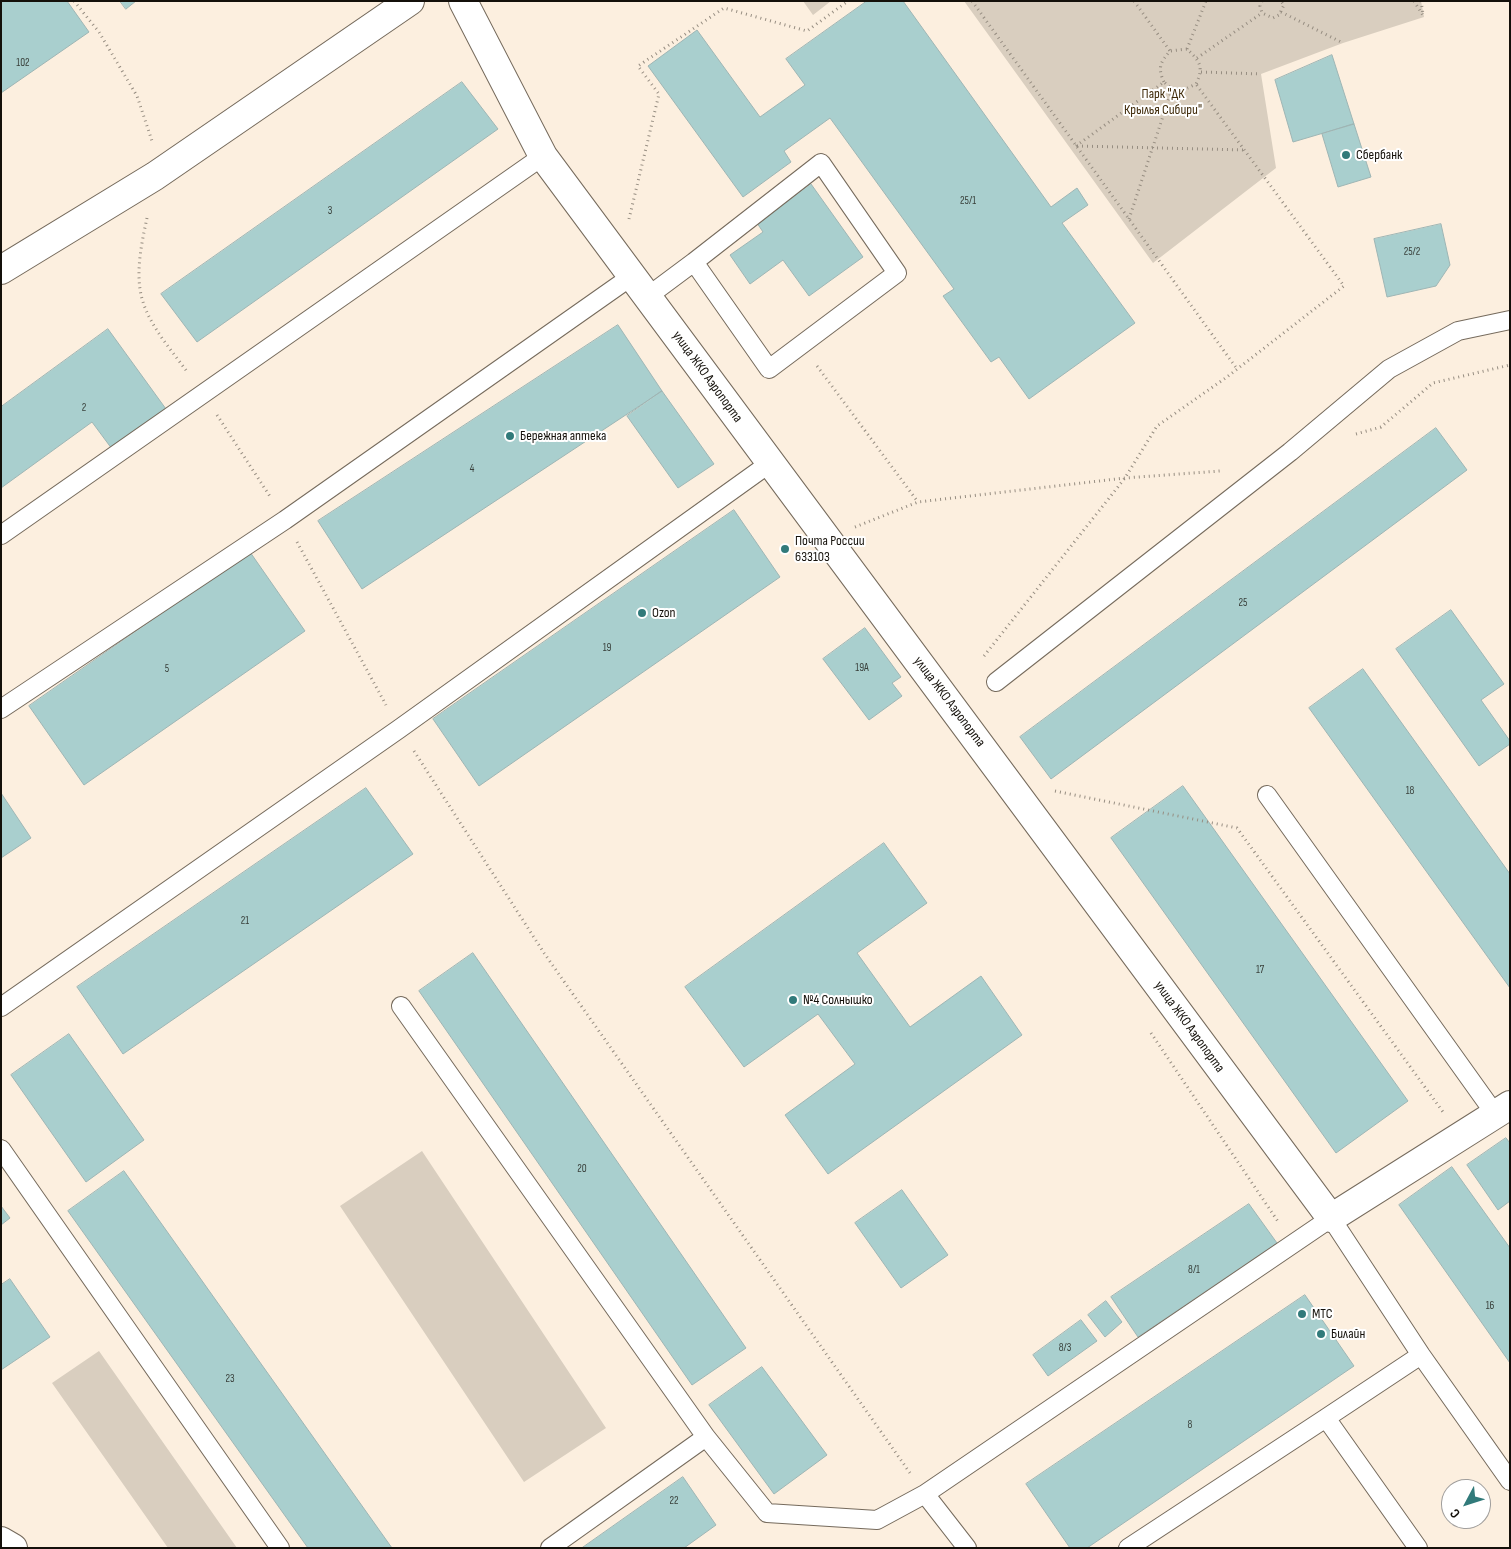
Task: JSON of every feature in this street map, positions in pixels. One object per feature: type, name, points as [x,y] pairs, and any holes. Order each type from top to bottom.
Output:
[{"type":"street","points":[[1,270],[155,176],[410,1]]},
{"type":"street","name":"улица ЖКО Аэропорта","points":[[463,1],[543,156],[1331,1218]]},
{"type":"street","points":[[1331,1218],[1503,1110]]},
{"type":"street","points":[[1,1541],[13,1548]]},
{"type":"lane","points":[[1,535],[543,156]]},
{"type":"lane","points":[[1,709],[640,286],[694,262],[821,163],[897,273],[769,368],[694,262]]},
{"type":"lane","points":[[996,682],[1290,452],[1389,369],[1458,331],[1510,320]]},
{"type":"lane","points":[[1,1008],[399,728],[770,463]]},
{"type":"lane","points":[[1266,795],[1503,1110]]},
{"type":"lane","points":[[401,1006],[706,1437],[767,1513],[877,1520],[925,1494],[1331,1218],[1421,1356],[1510,1481]]},
{"type":"lane","points":[[1,1149],[280,1548]]},
{"type":"lane","points":[[1128,1548],[1421,1356]]},
{"type":"lane","points":[[1326,1418],[1418,1548]]},
{"type":"lane","points":[[550,1548],[706,1437]]},
{"type":"lane","points":[[925,1494],[967,1548]]},
{"type":"path","points":[[628,225],[658,94],[638,66],[724,8],[807,32],[848,1]]},
{"type":"path","points":[[972,1],[1237,369]]},
{"type":"path","points":[[1134,1],[1170,51]]},
{"type":"path","points":[[1187,49],[1206,1]]},
{"type":"path","points":[[1262,1],[1260,6],[1262,13],[1273,18],[1282,12],[1284,5],[1282,2]]},
{"type":"path","points":[[1414,1],[1424,17],[1421,1]]},
{"type":"path","points":[[1282,12],[1343,43]]},
{"type":"path","points":[[1197,58],[1262,13]]},
{"type":"path","points":[[1187,49],[1197,58],[1201,72],[1196,84],[1183,90],[1172,89],[1164,82],[1160,73],[1161,62],[1170,51],[1187,49]]},
{"type":"path","points":[[1201,72],[1260,74]]},
{"type":"path","points":[[1076,146],[1164,82]]},
{"type":"path","points":[[981,660],[1125,478],[1157,426],[1237,369],[1344,286],[1196,84]]},
{"type":"path","points":[[1129,219],[1172,89]]},
{"type":"path","points":[[1076,146],[1153,146],[1245,150]]},
{"type":"path","points":[[812,359],[918,502]]},
{"type":"path","points":[[203,394],[285,520],[399,728],[544,952],[925,1494]]},
{"type":"path","points":[[830,543],[848,529],[918,502],[1125,478],[1229,471]]},
{"type":"path","points":[[1049,790],[1237,828],[1461,1136]]},
{"type":"green space","points":[[803,1],[831,1],[813,15]]},
{"type":"green space","name":"Парк \"ДК Крылья Сибири\"","points":[[964,1],[1421,1],[1424,17],[1343,43],[1261,74],[1276,168],[1153,263]]},
{"type":"green space","points":[[422,1151],[606,1428],[524,1482],[340,1206]]},
{"type":"green space","points":[[99,1351],[237,1548],[168,1548],[52,1383]]},
{"type":"building","points":[[1,1],[67,1],[89,32],[1,93]]},
{"type":"building","points":[[120,1],[136,1],[126,9]]},
{"type":"building","points":[[867,1],[903,1],[1051,207],[1077,188],[1088,205],[1062,223],[1135,323],[1029,399],[999,357],[991,362],[943,296],[954,289],[830,118],[784,151],[791,162],[743,197],[648,66],[697,30],[760,117],[805,85],[786,59]]},
{"type":"building","points":[[1332,55],[1354,124],[1293,142],[1275,80]]},
{"type":"building","points":[[462,82],[498,129],[197,342],[161,294]]},
{"type":"building","name":"Сбербанк","points":[[1354,124],[1371,177],[1338,187],[1322,134]]},
{"type":"building","points":[[811,184],[863,257],[809,296],[783,260],[750,284],[730,255],[763,232],[757,223]]},
{"type":"building","points":[[1441,224],[1450,265],[1436,286],[1387,297],[1374,239]]},
{"type":"building","points":[[618,325],[662,391],[362,589],[318,521]]},
{"type":"building","points":[[108,329],[166,409],[112,449],[92,422],[1,488],[1,407]]},
{"type":"building","points":[[662,391],[714,464],[678,488],[627,416]]},
{"type":"building","points":[[1436,428],[1467,470],[1051,779],[1020,737]]},
{"type":"building","points":[[734,510],[780,577],[479,786],[433,719]]},
{"type":"building","points":[[250,552],[305,631],[84,785],[29,706]]},
{"type":"building","points":[[1451,610],[1504,684],[1481,700],[1510,741],[1510,744],[1479,766],[1396,649]]},
{"type":"building","points":[[865,628],[901,677],[892,683],[902,696],[869,720],[823,659]]},
{"type":"building","points":[[1363,669],[1510,874],[1510,988],[1309,708]]},
{"type":"building","points":[[1183,786],[1408,1101],[1336,1153],[1111,838]]},
{"type":"building","points":[[366,788],[413,854],[123,1054],[77,987]]},
{"type":"building","points":[[1,793],[31,838],[1,858]]},
{"type":"building","name":"№4 Солнышко","points":[[884,843],[927,903],[857,953],[910,1027],[981,976],[1022,1035],[828,1174],[785,1115],[855,1064],[818,1014],[744,1067],[685,987]]},
{"type":"building","points":[[473,953],[746,1348],[692,1385],[419,991]]},
{"type":"building","points":[[69,1034],[144,1140],[86,1182],[11,1075]]},
{"type":"building","points":[[1506,1138],[1510,1143],[1510,1201],[1498,1210],[1467,1165]]},
{"type":"building","points":[[1452,1167],[1510,1248],[1510,1363],[1399,1205]]},
{"type":"building","points":[[124,1171],[392,1548],[308,1548],[68,1211]]},
{"type":"building","points":[[902,1190],[948,1255],[901,1288],[855,1223]]},
{"type":"building","points":[[1249,1204],[1277,1243],[1138,1337],[1111,1297]]},
{"type":"building","points":[[1,1206],[10,1218],[1,1225]]},
{"type":"building","points":[[10,1279],[50,1337],[1,1370],[1,1285]]},
{"type":"building","points":[[1305,1295],[1354,1366],[1087,1548],[1070,1548],[1026,1484]]},
{"type":"building","points":[[1106,1301],[1122,1322],[1105,1337],[1088,1315]]},
{"type":"building","points":[[1081,1320],[1097,1341],[1048,1376],[1033,1355]]},
{"type":"building","points":[[762,1367],[827,1455],[774,1494],[709,1405]]},
{"type":"building","points":[[683,1477],[716,1525],[684,1548],[582,1548]]},
{"type":"place","name":"Сбербанк","points":[[1346,155]]},
{"type":"place","name":"Бережная аптека","points":[[510,436]]},
{"type":"place","name":"Почта России 633103","points":[[785,549]]},
{"type":"place","name":"Ozon","points":[[642,613]]},
{"type":"place","name":"№4 Солнышко","points":[[793,1000]]},
{"type":"place","name":"МТС","points":[[1302,1314]]},
{"type":"place","name":"Билайн","points":[[1321,1334]]}]
